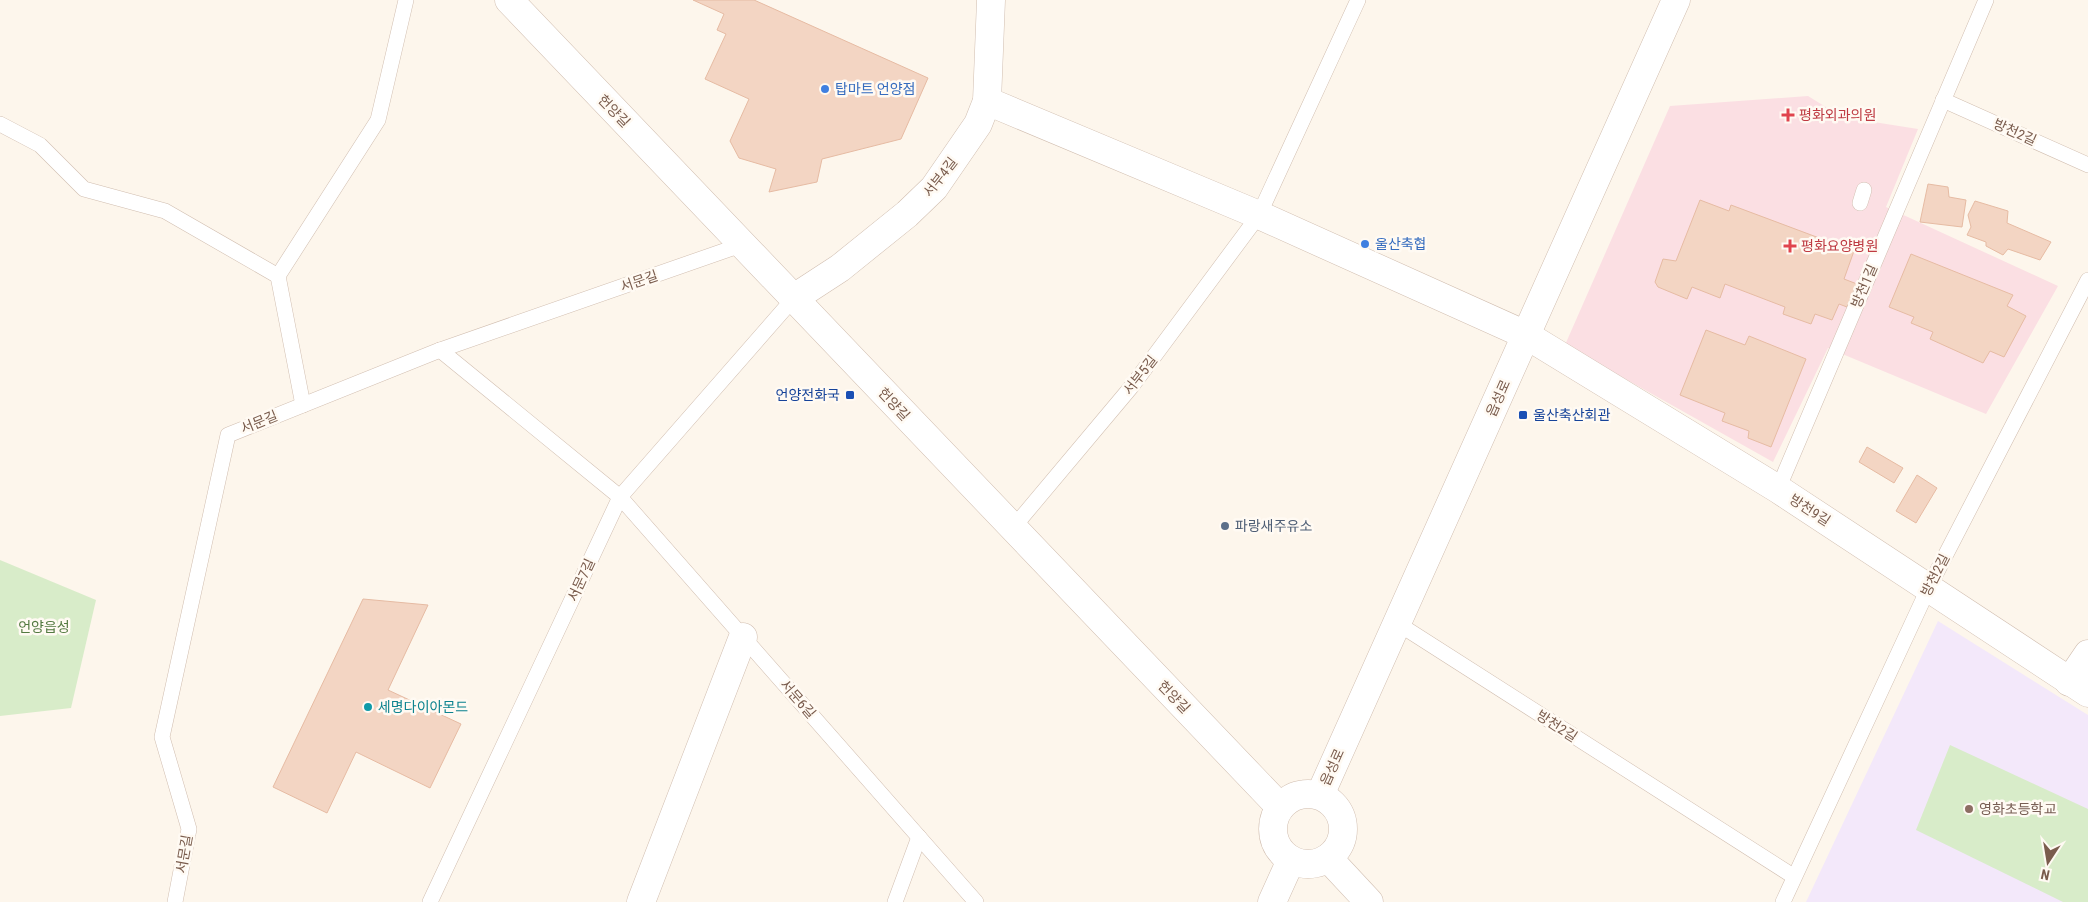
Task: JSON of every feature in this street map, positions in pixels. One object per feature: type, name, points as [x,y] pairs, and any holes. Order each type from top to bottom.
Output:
[{"type":"street","name":"헌양길","points":[[509,0],[1012,529],[1280,807]]},
{"type":"street","name":"서부4길","points":[[794,298],[840,268],[907,214],[934,188],[978,124],[987,101],[992,0]]},
{"type":"street","name":"읍성로","points":[[1320,795],[1676,0]]},
{"type":"street","points":[[987,101],[1259,215],[1526,335]]},
{"type":"street","name":"방천9길","points":[[1526,335],[1778,489],[2078,688]]},
{"type":"street","points":[[641,902],[743,637]]},
{"type":"street","points":[[2078,688],[2088,654]]},
{"type":"street","points":[[1303,793],[1320,795],[1334,804],[1340,813],[1344,824],[1340,846],[1328,858],[1312,864],[1291,860],[1279,850],[1274,839],[1272,827],[1275,815],[1280,807],[1291,797],[1303,793]]},
{"type":"street","points":[[1328,858],[1369,902]]},
{"type":"street","points":[[1272,902],[1291,860]]},
{"type":"lane","points":[[303,404],[278,276],[378,120],[406,0]]},
{"type":"lane","name":"서부5길","points":[[1012,529],[1132,386],[1259,215],[1358,0]]},
{"type":"lane","name":"방천1길","points":[[1778,489],[1986,0]]},
{"type":"lane","name":"방천2길","points":[[1943,100],[2088,165]]},
{"type":"lane","points":[[0,124],[40,145],[84,190],[164,211],[278,276]]},
{"type":"lane","name":"서문길","points":[[175,902],[188,829],[162,737],[228,435],[440,350],[741,245]]},
{"type":"lane","name":"방천2길","points":[[1783,902],[1928,587],[2088,280]]},
{"type":"lane","name":"서문7길","points":[[430,902],[620,496],[794,298]]},
{"type":"lane","name":"서문6길","points":[[440,350],[620,496],[976,902]]},
{"type":"lane","name":"방천2길","points":[[1397,623],[1794,876]]},
{"type":"lane","points":[[895,902],[919,837]]},
{"type":"shaded area","name":"평화요양병원","points":[[1808,96],[1842,117],[1918,129],[1886,207],[2058,286],[1986,414],[1828,348],[1773,462],[1565,345],[1670,106]]},
{"type":"shaded area","name":"영화초등학교","points":[[1938,621],[2088,715],[2088,902],[1806,902]]},
{"type":"green space","name":"언양읍성","points":[[0,560],[96,600],[71,708],[0,716]]},
{"type":"green space","points":[[1950,745],[2088,809],[2088,902],[2063,902],[1916,830]]},
{"type":"building","name":"탑마트 언양점","points":[[693,0],[754,0],[928,78],[901,139],[822,159],[817,182],[769,192],[776,169],[739,158],[730,141],[749,99],[705,79],[726,34],[717,30],[724,14]]},
{"type":"building","points":[[1928,184],[1948,187],[1949,197],[1966,200],[1962,227],[1920,222]]},
{"type":"building","points":[[1700,200],[1729,211],[1731,205],[1854,251],[1844,279],[1857,284],[1847,307],[1839,304],[1832,320],[1815,314],[1811,324],[1783,314],[1785,307],[1725,284],[1720,298],[1692,287],[1687,299],[1658,287],[1655,282],[1663,259],[1676,261]]},
{"type":"building","points":[[1975,201],[2008,211],[2007,223],[2051,242],[2040,260],[2008,249],[2003,255],[1986,246],[1986,242],[1967,235],[1971,227],[1968,215]]},
{"type":"building","points":[[1911,254],[2013,295],[2007,306],[2026,316],[2004,357],[1990,351],[1983,363],[1930,339],[1933,332],[1911,323],[1914,317],[1889,307]]},
{"type":"building","points":[[1706,330],[1745,345],[1749,336],[1806,359],[1771,447],[1748,438],[1749,431],[1722,421],[1725,413],[1680,395]]},
{"type":"building","points":[[1867,447],[1903,468],[1894,483],[1859,462]]},
{"type":"building","points":[[1917,475],[1937,488],[1916,523],[1896,511]]},
{"type":"building","name":"세명다이아몬드","points":[[363,599],[428,605],[388,690],[461,724],[430,788],[356,752],[327,813],[273,787]]},
{"type":"place","name":"탑마트 언양점","points":[[825,89]]},
{"type":"place","name":"평화외과의원","points":[[1788,115]]},
{"type":"place","name":"울산축협","points":[[1365,244]]},
{"type":"place","name":"평화요양병원","points":[[1790,246]]},
{"type":"place","name":"언양전화국","points":[[850,395]]},
{"type":"place","name":"울산축산회관","points":[[1523,415]]},
{"type":"place","name":"파랑새주유소","points":[[1225,526]]},
{"type":"place","name":"세명다이아몬드","points":[[368,707]]},
{"type":"place","name":"영화초등학교","points":[[1969,809]]}]
